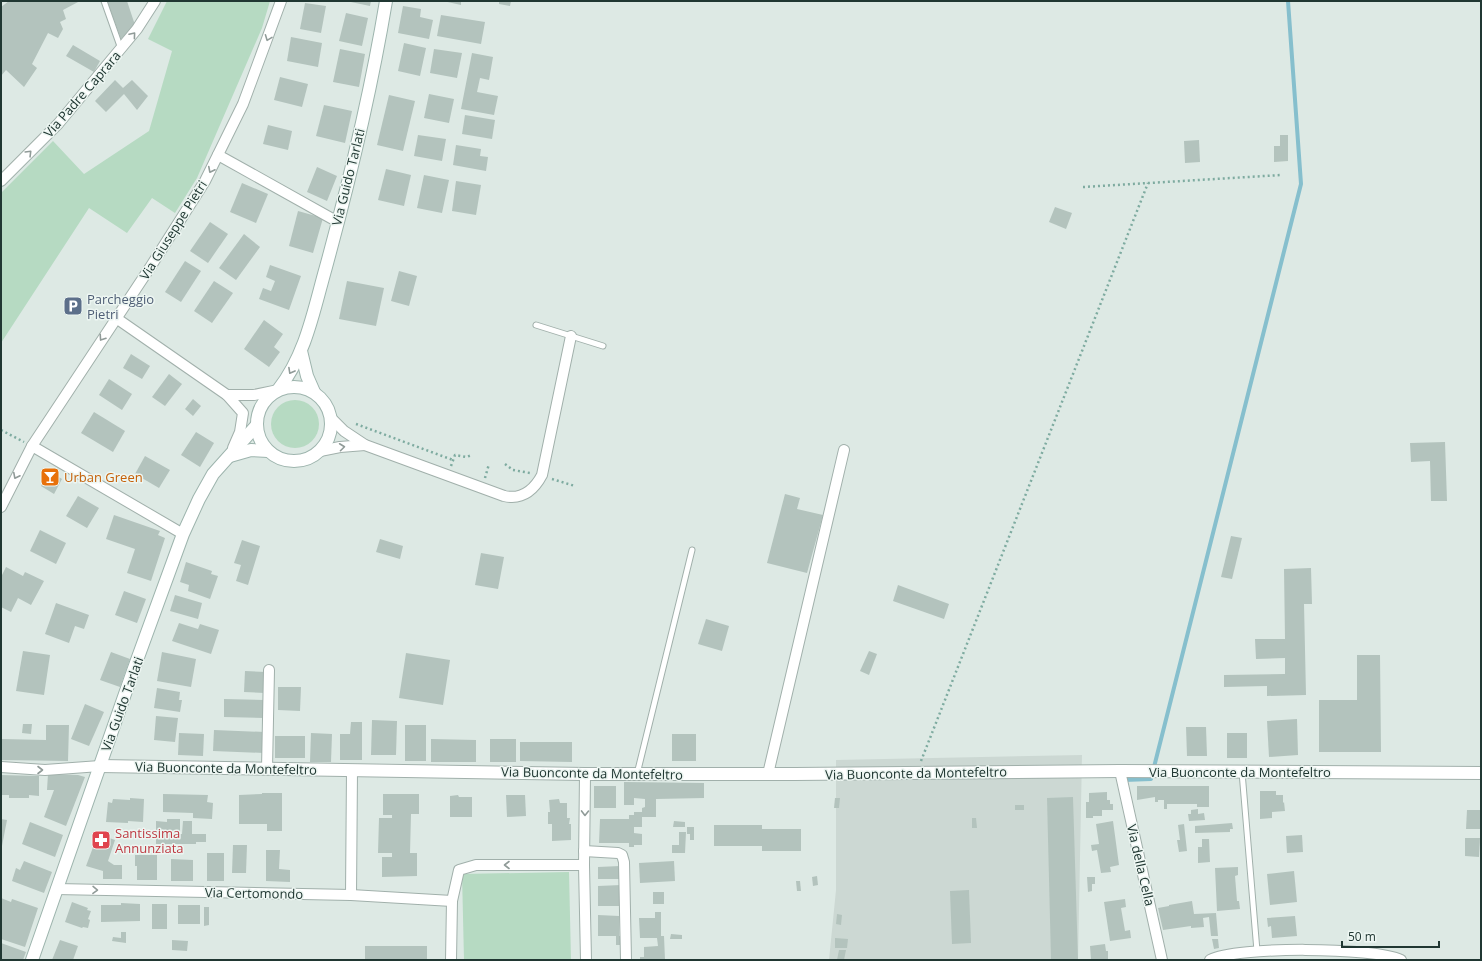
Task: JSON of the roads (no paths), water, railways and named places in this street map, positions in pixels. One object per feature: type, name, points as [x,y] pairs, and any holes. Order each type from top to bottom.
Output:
[{"type":"street","name":"Via Padre Caprara","points":[[1,181],[58,124],[142,23],[155,1]]},
{"type":"street","name":"Via Giuseppe Pietri","points":[[1,507],[32,446],[196,195],[243,104],[281,1]]},
{"type":"street","name":"Via Guido Tarlati","points":[[278,390],[290,375],[301,350],[338,222],[357,144],[386,1]]},
{"type":"street","points":[[218,155],[338,222]]},
{"type":"street","points":[[116,318],[227,395],[256,426]]},
{"type":"street","points":[[227,395],[254,395],[290,386],[303,387],[314,392],[322,399],[334,421],[365,445],[508,497],[520,496],[534,488],[542,475],[571,336]]},
{"type":"street","points":[[301,350],[307,376],[314,392]]},
{"type":"street","points":[[278,390],[269,396],[262,404],[257,414],[256,426],[260,440],[268,452],[277,458],[288,461],[300,461],[311,458],[320,451],[327,442],[334,421]]},
{"type":"street","points":[[229,456],[240,432],[243,413]]},
{"type":"street","name":"Via Guido Tarlati","points":[[32,960],[183,534],[206,484],[221,464],[256,426]]},
{"type":"street","points":[[320,451],[340,447],[365,445]]},
{"type":"street","points":[[32,446],[183,534]]},
{"type":"street","points":[[229,456],[251,450],[268,452]]},
{"type":"street","points":[[768,774],[844,450]]},
{"type":"street","points":[[268,768],[269,670]]},
{"type":"street","points":[[1,767],[40,770],[100,766]]},
{"type":"street","name":"Via Buonconte da Montefeltro","points":[[100,766],[585,774],[1120,771],[1481,773]]},
{"type":"street","points":[[351,895],[352,770]]},
{"type":"street","name":"Via della Cella","points":[[1120,771],[1162,960]]},
{"type":"street","points":[[585,774],[584,865],[586,960]]},
{"type":"street","points":[[584,851],[618,853],[622,855],[624,862],[626,960]]},
{"type":"street","points":[[451,960],[452,902],[459,870],[476,865],[584,865]]},
{"type":"street","name":"Via Certomondo","points":[[56,889],[351,895],[452,902]]},
{"type":"street","points":[[1210,960],[1217,956],[1257,951],[1346,950],[1372,953],[1401,960]]},
{"type":"lane","points":[[104,1],[121,49]]},
{"type":"lane","points":[[536,325],[603,346]]},
{"type":"lane","points":[[637,774],[692,550]]},
{"type":"lane","points":[[1242,772],[1257,951]]},
{"type":"waterway","points":[[1124,782],[1124,780],[1151,779],[1301,184],[1288,1]]},
{"type":"place","name":"Parcheggio Pietri","points":[[73,306]]},
{"type":"place","name":"Urban Green","points":[[50,477]]},
{"type":"place","name":"Santissima Annunziata","points":[[101,840]]}]
